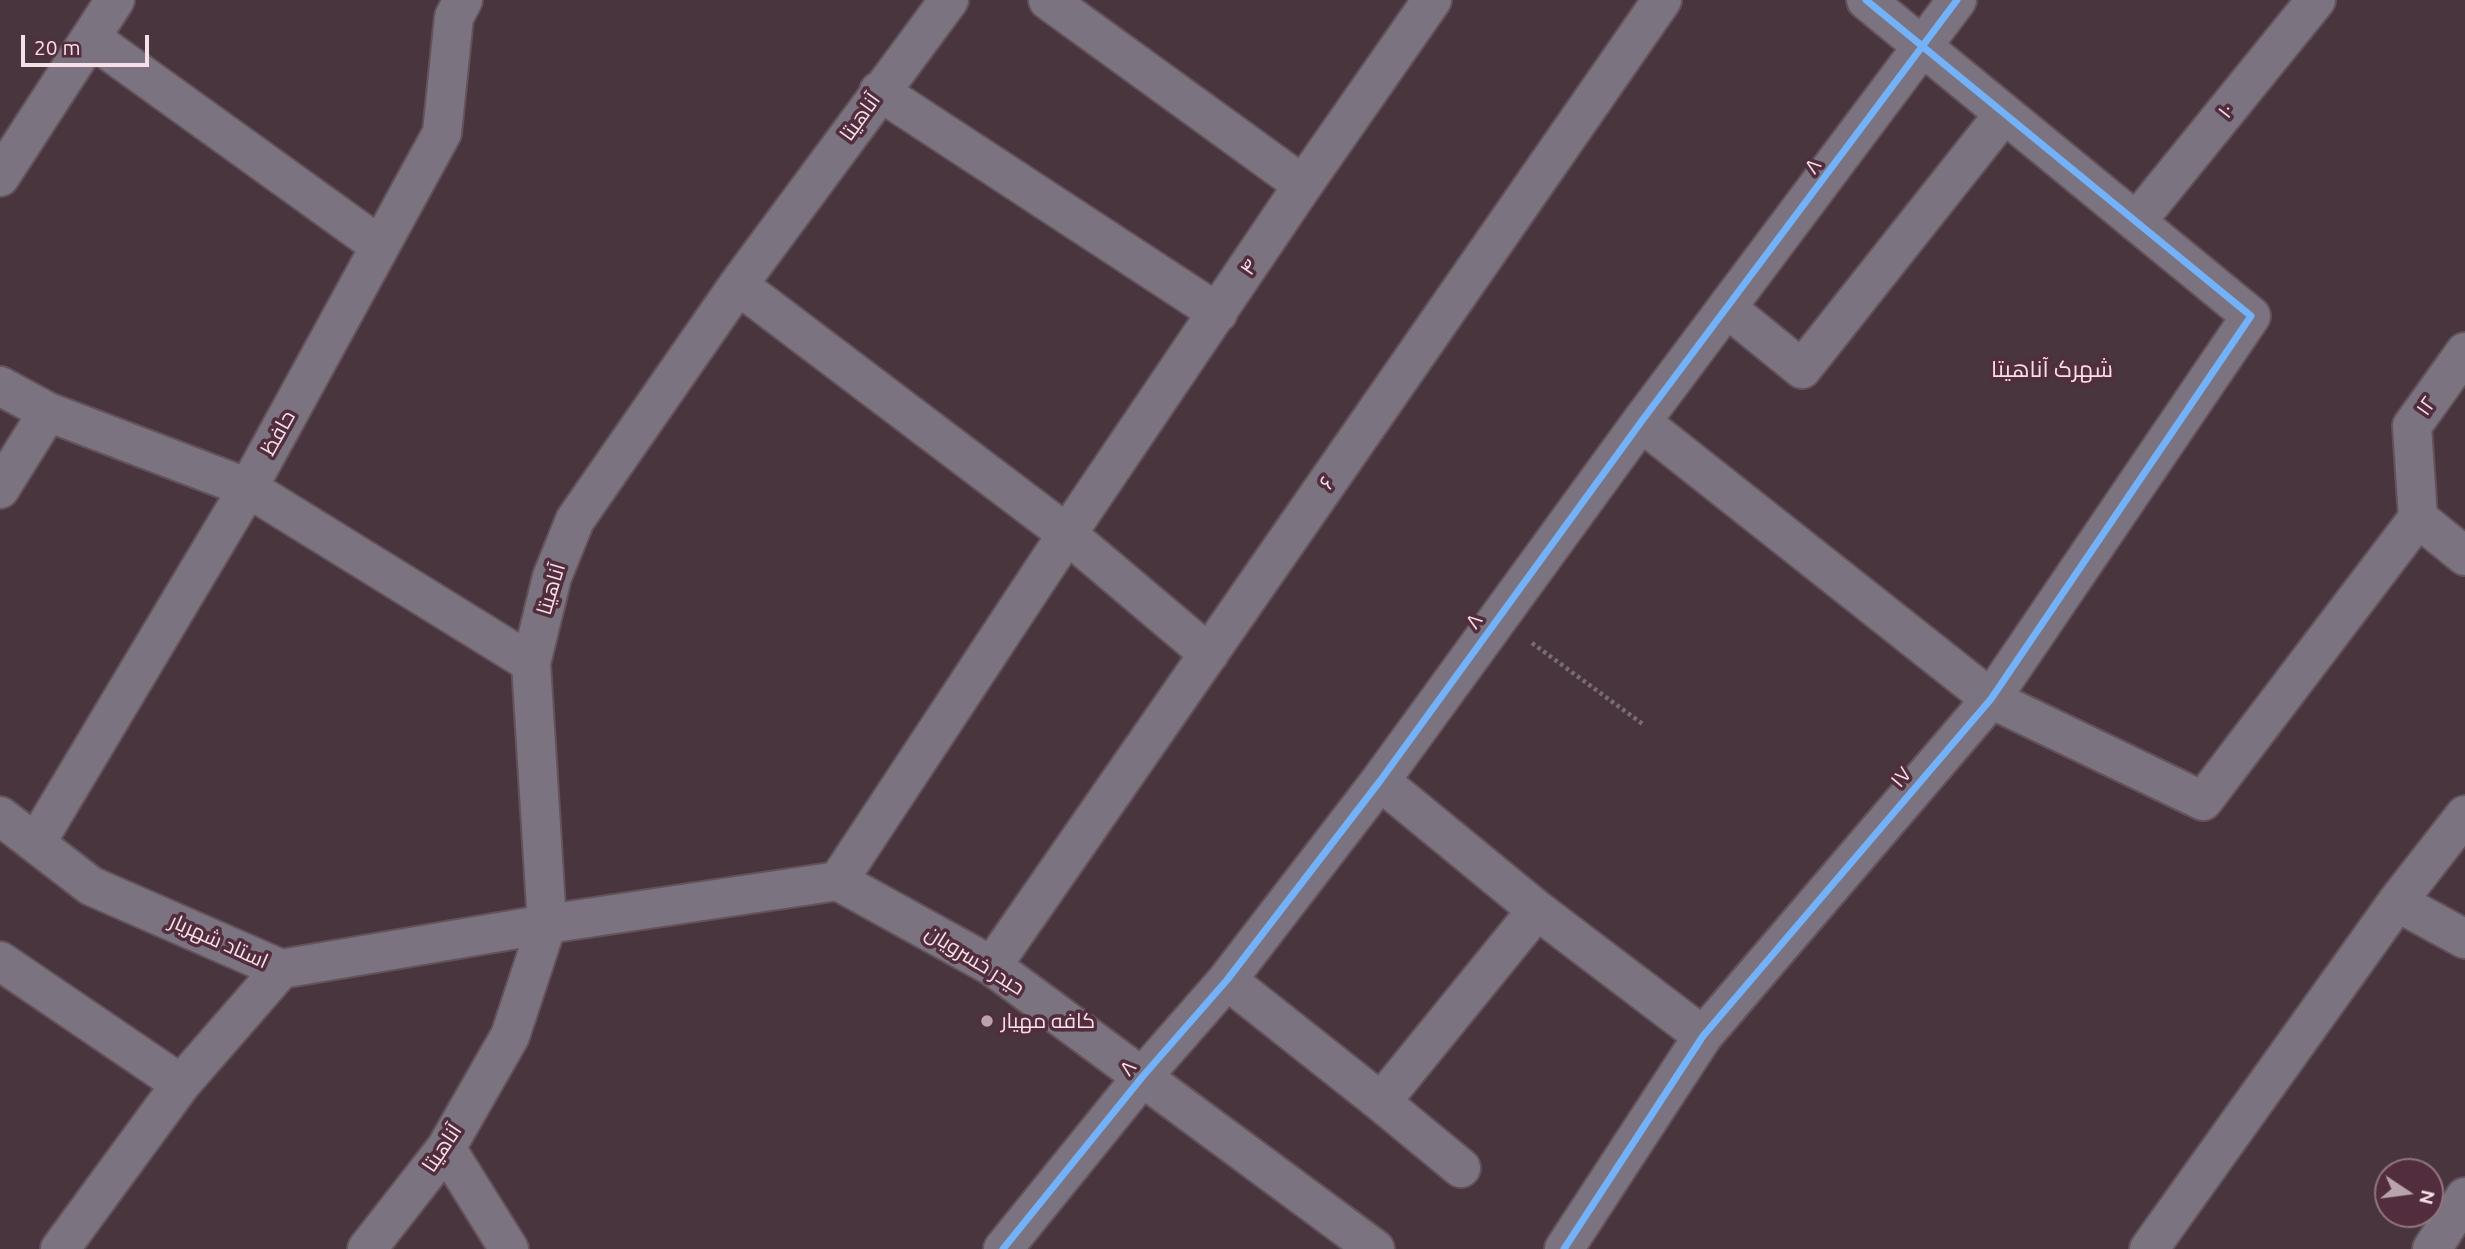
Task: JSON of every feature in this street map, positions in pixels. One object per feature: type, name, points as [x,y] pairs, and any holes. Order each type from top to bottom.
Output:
[{"type":"street","points":[[0,177],[115,0]]},
{"type":"street","name":"آناهیتا","points":[[367,1249],[446,1147],[510,1036],[547,924],[531,663],[552,577],[575,520],[737,285],[949,0]]},
{"type":"street","points":[[1048,0],[1303,185]]},
{"type":"street","name":"۴","points":[[838,881],[1067,534],[1303,185],[1432,0]]},
{"type":"street","name":"۶","points":[[992,966],[1662,0]]},
{"type":"street","points":[[1866,0],[2136,222]]},
{"type":"street","name":"۸","points":[[1003,1249],[1143,1076],[1227,980],[1380,781],[1641,422],[1957,0]]},
{"type":"street","name":"۱۰","points":[[2136,222],[2316,0]]},
{"type":"street","name":"حافظ","points":[[36,843],[248,488],[442,133],[449,6]]},
{"type":"street","points":[[91,38],[380,246]]},
{"type":"street","points":[[879,91],[1218,313]]},
{"type":"street","points":[[1728,309],[1802,369],[2004,114]]},
{"type":"street","name":"۱۷","points":[[1564,1249],[1703,1036],[1991,699],[2251,316],[2136,222]]},
{"type":"street","points":[[737,285],[1067,534],[1209,654]]},
{"type":"street","name":"۱۲","points":[[2418,518],[2412,426],[2465,352]]},
{"type":"street","points":[[0,386],[48,412],[248,488],[531,663]]},
{"type":"street","points":[[0,489],[48,412]]},
{"type":"street","points":[[1641,422],[1991,699],[2203,801],[2418,518],[2465,556]]},
{"type":"street","points":[[1380,781],[1536,910],[1703,1036]]},
{"type":"street","points":[[2148,1249],[2397,902],[2465,815]]},
{"type":"street","name":"استاد شهریار","points":[[0,816],[91,886],[281,968],[547,924]]},
{"type":"street","points":[[547,924],[838,881]]},
{"type":"street","name":"حیدر خسرویان","points":[[838,881],[992,966],[1375,1249]]},
{"type":"street","points":[[2397,902],[2465,939]]},
{"type":"street","points":[[1381,1102],[1536,910]]},
{"type":"street","points":[[1,964],[181,1084]]},
{"type":"street","points":[[60,1249],[181,1084],[281,968]]},
{"type":"street","points":[[1227,980],[1461,1168]]},
{"type":"street","points":[[446,1147],[509,1249]]},
{"type":"street","points":[[2432,1249],[2465,1197]]},
{"type":"path","points":[[1498,618],[1644,725]]},
{"type":"cycle path","points":[[1564,1249],[1703,1036],[1991,699],[2251,316],[1866,0]]},
{"type":"cycle path","points":[[1003,1249],[1143,1076],[1227,980],[1380,781],[1641,422],[1957,0]]},
{"type":"place","name":"کافه مهیار","points":[[987,1021]]},
{"type":"district","name":"شهرک آناهیتا","points":[[2052,369]]}]
